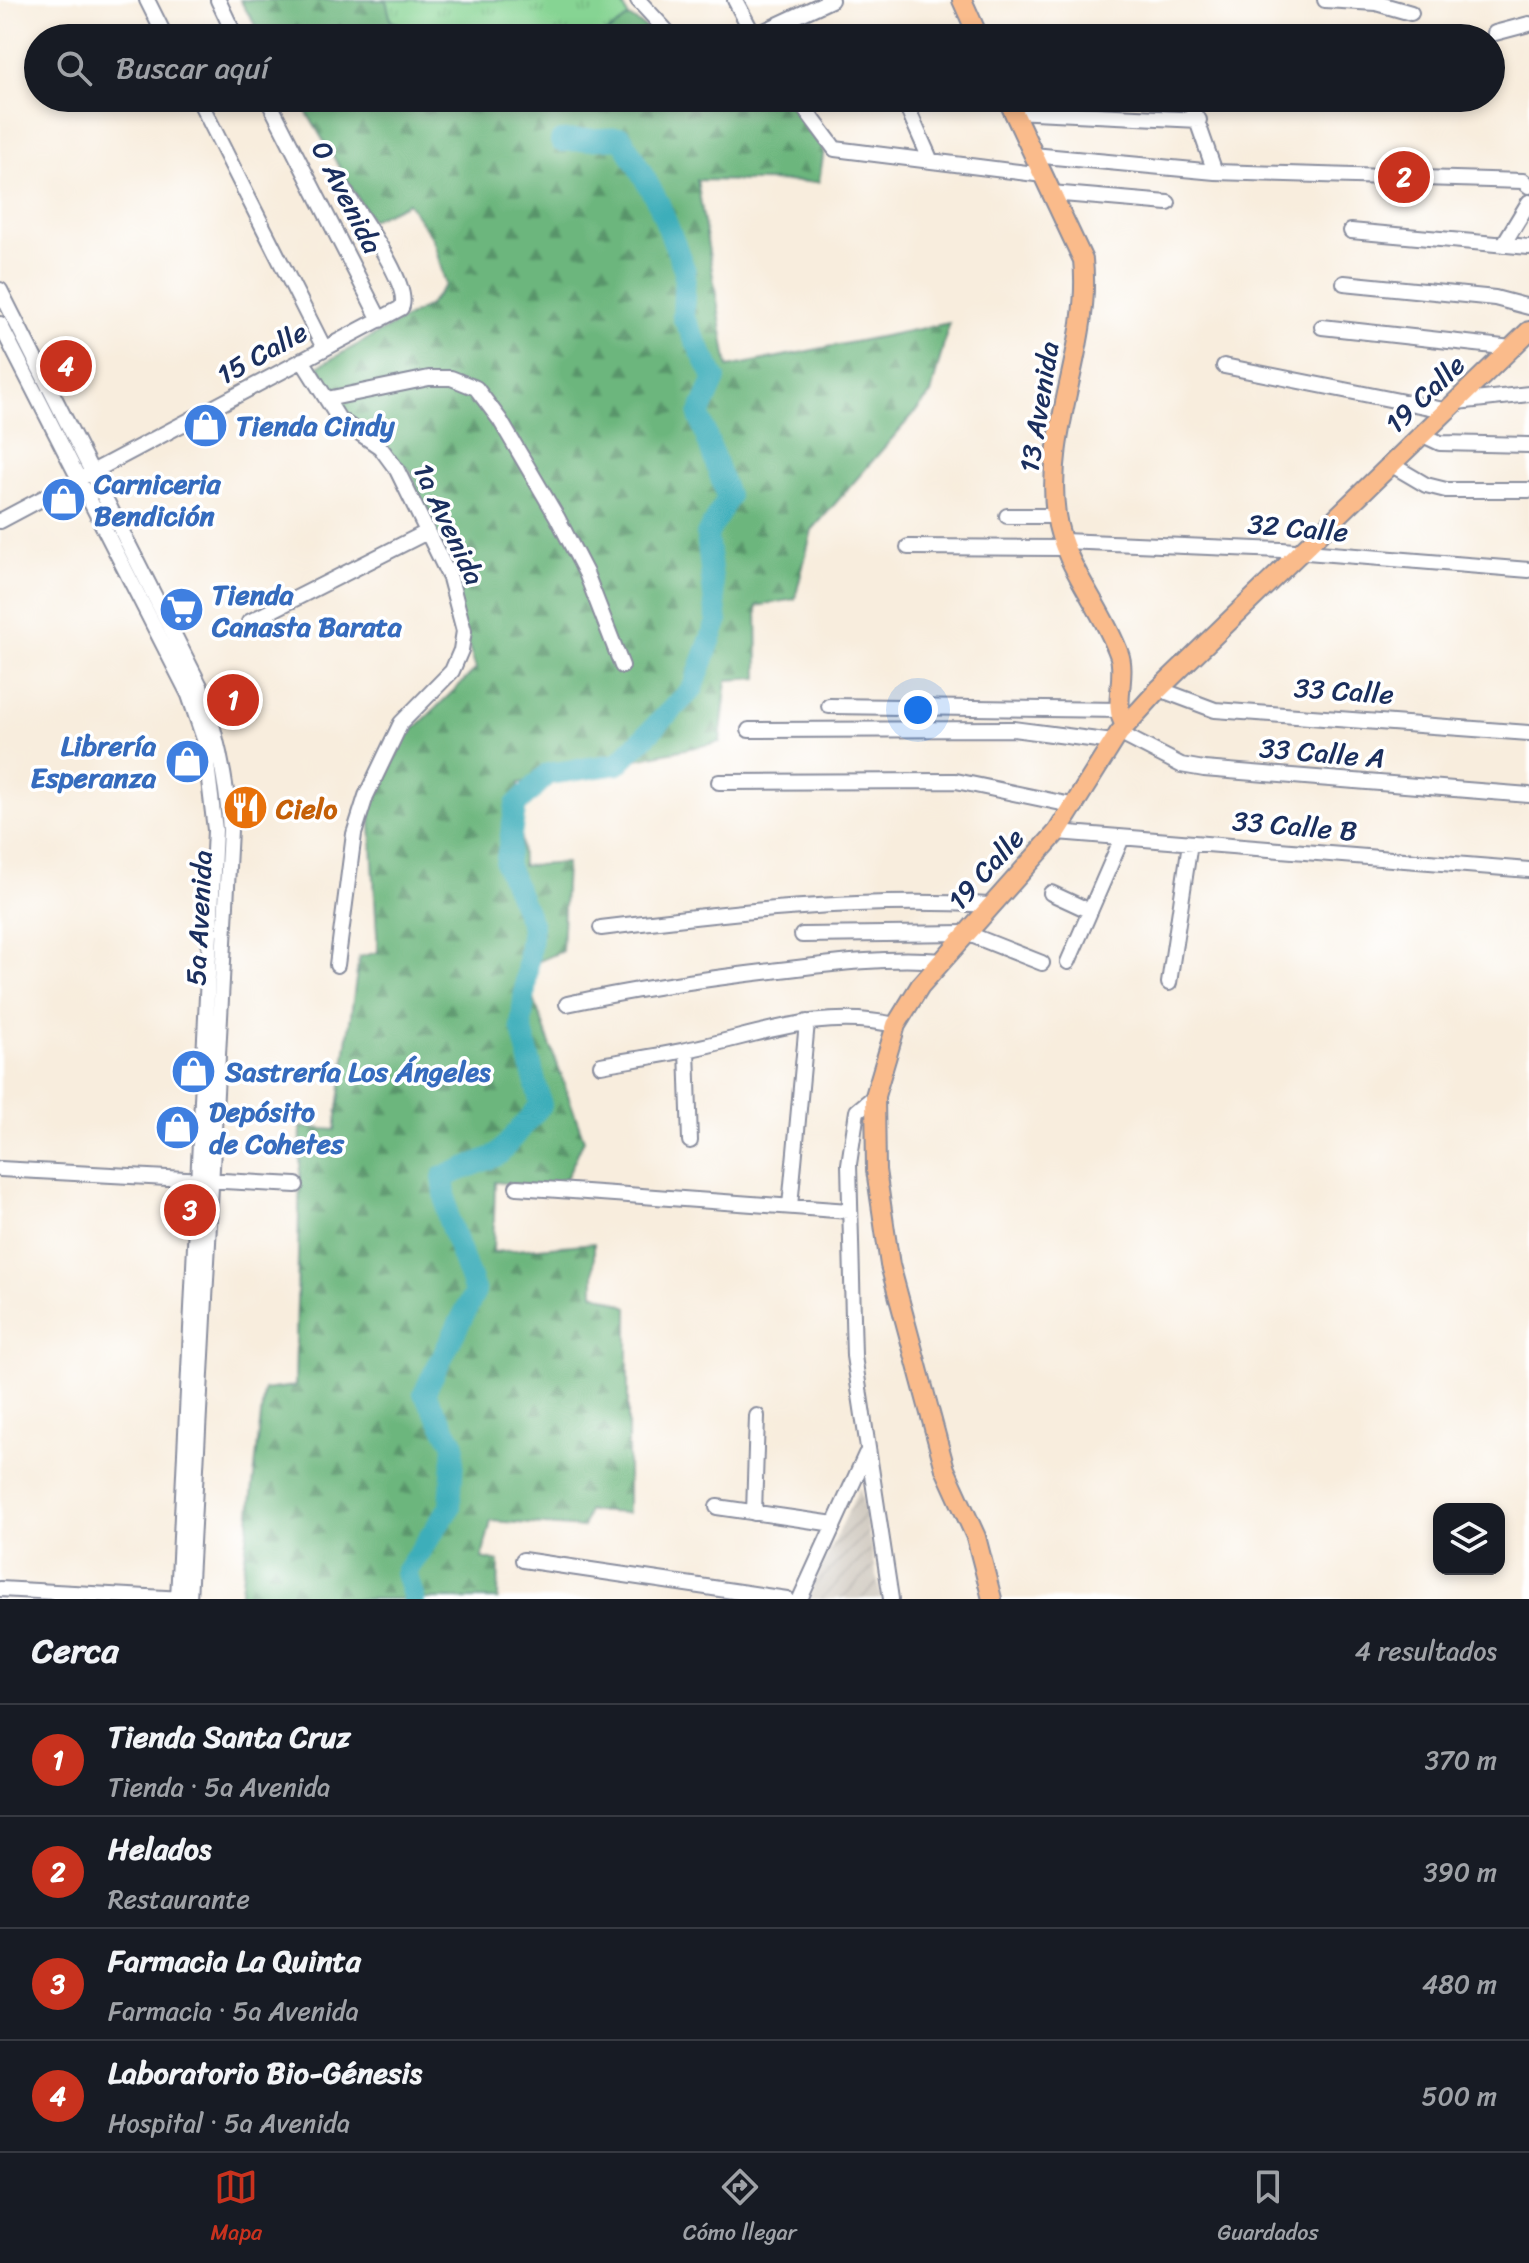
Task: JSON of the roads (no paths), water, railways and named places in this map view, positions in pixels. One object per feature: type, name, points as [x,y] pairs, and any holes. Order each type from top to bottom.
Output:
[{"type":"main road","points":[[962,0],[973,24]]},
{"type":"main road","name":"13 Avenida","points":[[1013,112],[1083,260],[1086,285],[1062,422],[1055,489],[1056,516],[1064,544],[1121,657],[1120,728]]},
{"type":"main road","name":"19 Calle","points":[[875,1096],[896,1025],[920,986],[1057,832],[1076,806],[1120,728],[1529,331]]},
{"type":"main road","points":[[875,1096],[876,1170],[890,1265],[945,1469],[976,1537],[992,1599]]},
{"type":"street","points":[[147,0],[159,24]]},
{"type":"street","points":[[218,0],[229,24]]},
{"type":"street","points":[[638,0],[660,24]]},
{"type":"street","points":[[735,0],[746,24]]},
{"type":"street","points":[[782,24],[831,0]]},
{"type":"street","points":[[1325,0],[1376,3],[1411,13]]},
{"type":"street","points":[[1505,30],[1529,24]]},
{"type":"street","points":[[205,112],[324,348]]},
{"type":"street","name":"0 Avenida","points":[[274,112],[380,320]]},
{"type":"street","points":[[807,112],[835,149],[1043,175]]},
{"type":"street","points":[[909,112],[930,159]]},
{"type":"street","points":[[1098,112],[1199,120]]},
{"type":"street","points":[[1195,112],[1215,172]]},
{"type":"street","points":[[1033,155],[1215,172],[1523,181],[1529,186]]},
{"type":"street","points":[[340,184],[397,275],[405,295],[401,308],[380,320]]},
{"type":"street","points":[[1051,193],[1168,203]]},
{"type":"street","points":[[1503,245],[1529,202]]},
{"type":"street","points":[[1351,231],[1529,247]]},
{"type":"street","points":[[1344,283],[1495,298],[1529,307]]},
{"type":"street","name":"5a Avenida","points":[[0,290],[86,475]]},
{"type":"street","name":"15 Calle","points":[[0,521],[380,320]]},
{"type":"street","name":"5a Avenida","points":[[0,324],[201,688],[218,738],[227,788],[230,830],[178,1599]]},
{"type":"street","points":[[1322,327],[1512,348]]},
{"type":"street","name":"1a Avenida","points":[[302,360],[339,419],[380,447],[397,470],[454,591],[464,631],[461,650],[452,671],[401,723],[366,796],[354,834],[337,965]]},
{"type":"street","points":[[1224,366],[1453,406],[1529,394]]},
{"type":"street","points":[[327,399],[429,378],[451,378],[476,388],[500,420],[557,517],[586,573],[622,666]]},
{"type":"street","points":[[1423,435],[1440,443],[1529,445]]},
{"type":"street","points":[[1392,465],[1426,485],[1446,490],[1529,490]]},
{"type":"street","points":[[1007,516],[1056,516]]},
{"type":"street","points":[[249,622],[427,532]]},
{"type":"street","name":"32 Calle","points":[[908,547],[1064,544],[1297,554],[1529,570]]},
{"type":"street","name":"33 Calle","points":[[1159,689],[1215,710],[1529,733]]},
{"type":"street","points":[[829,706],[1120,728]]},
{"type":"street","name":"33 Calle A","points":[[749,730],[1120,728],[1181,765],[1204,769],[1529,795]]},
{"type":"street","points":[[719,782],[956,781],[1076,806]]},
{"type":"street","name":"33 Calle B","points":[[1057,832],[1529,870]]},
{"type":"street","points":[[1068,962],[1122,838]]},
{"type":"street","points":[[1169,983],[1190,843]]},
{"type":"street","points":[[1051,893],[1090,911]]},
{"type":"street","points":[[601,928],[795,906],[876,902],[989,905]]},
{"type":"street","points":[[802,935],[966,933],[1042,963]]},
{"type":"street","points":[[567,1004],[645,987],[812,966],[916,959],[943,961]]},
{"type":"street","points":[[601,1065],[687,1050],[760,1029],[807,1022],[852,1017],[896,1025]]},
{"type":"street","points":[[790,1206],[807,1022]]},
{"type":"street","points":[[687,1050],[690,1141]]},
{"type":"street","name":"19 Calle","points":[[875,1096],[857,1111],[852,1133],[849,1211],[854,1356],[866,1453],[891,1599]]},
{"type":"street","points":[[0,1169],[296,1185]]},
{"type":"street","name":"5a Avenida","points":[[186,1599],[206,1180]]},
{"type":"street","points":[[517,1187],[849,1211]]},
{"type":"street","points":[[754,1513],[757,1416]]},
{"type":"street","points":[[800,1599],[866,1453]]},
{"type":"street","points":[[717,1507],[834,1524]]},
{"type":"street","points":[[523,1560],[787,1599]]},
{"type":"street","points":[[0,1589],[186,1599]]},
{"type":"waterway","points":[[414,1599],[406,1572],[450,1507],[454,1444],[424,1393],[475,1292],[448,1218],[443,1177],[498,1155],[541,1105],[521,1026],[532,926],[506,864],[516,805],[548,774],[618,764],[693,688],[717,622],[707,535],[728,498],[699,415],[715,379],[683,317],[685,271],[659,204],[622,138],[561,141]]},
{"type":"place","name":"Helados","points":[[1404,177]]},
{"type":"place","name":"Laboratorio Bio-Génesis","points":[[66,366]]},
{"type":"place","name":"Tienda Cindy","points":[[205,425]]},
{"type":"place","name":"Carniceria Bendición","points":[[63,499]]},
{"type":"place","name":"Tienda Canasta Barata","points":[[181,610]]},
{"type":"place","name":"Tienda Santa Cruz","points":[[233,700]]},
{"type":"place","name":"Librería Esperanza","points":[[187,761]]},
{"type":"place","name":"Cielo","points":[[245,808]]},
{"type":"place","name":"Sastrería Los Ángeles","points":[[194,1071]]},
{"type":"place","name":"Depósito de Cohetes","points":[[178,1127]]},
{"type":"place","name":"Farmacia La Quinta","points":[[190,1210]]}]
